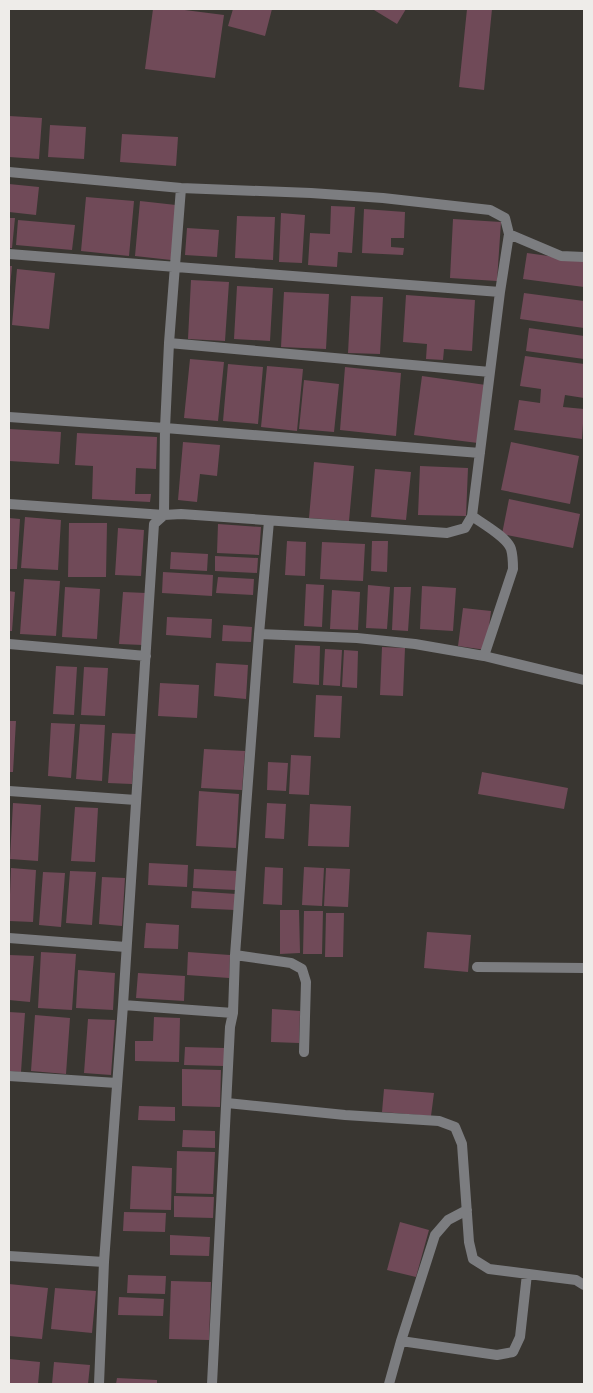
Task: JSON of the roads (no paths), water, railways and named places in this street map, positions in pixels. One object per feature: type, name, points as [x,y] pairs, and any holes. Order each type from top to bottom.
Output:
[{"type":"street","points":[[9,172],[181,188],[383,198],[490,210],[505,218],[509,234],[472,516],[465,528],[447,533],[9,504]]},
{"type":"street","points":[[99,1384],[104,1262],[123,1005],[154,524],[164,515],[165,428],[169,343],[181,188]]},
{"type":"street","points":[[509,234],[561,256],[584,257]]},
{"type":"street","points":[[9,254],[500,292]]},
{"type":"street","points":[[169,343],[490,372]]},
{"type":"street","points":[[9,417],[480,453]]},
{"type":"street","points":[[472,516],[504,539],[511,548],[513,558],[512,569],[484,656]]},
{"type":"street","points":[[212,1384],[230,1027],[233,1013],[235,955],[269,521]]},
{"type":"street","points":[[259,634],[357,638],[416,644],[484,656],[584,680]]},
{"type":"street","points":[[9,644],[146,656]]},
{"type":"street","points":[[9,791],[136,800]]},
{"type":"street","points":[[9,938],[126,947]]},
{"type":"street","points":[[235,955],[291,962],[302,969],[306,982],[304,1052]]},
{"type":"street","points":[[477,967],[584,968]]},
{"type":"street","points":[[123,1005],[233,1013]]},
{"type":"street","points":[[9,1076],[117,1083]]},
{"type":"street","points":[[227,1103],[439,1120],[455,1127],[462,1144],[470,1242],[474,1260],[489,1269],[576,1280],[584,1285]]},
{"type":"street","points":[[390,1384],[401,1341],[435,1235],[448,1220],[467,1210]]},
{"type":"street","points":[[9,1256],[104,1262]]},
{"type":"street","points":[[401,1341],[497,1355],[513,1352],[520,1337],[528,1274]]}]
